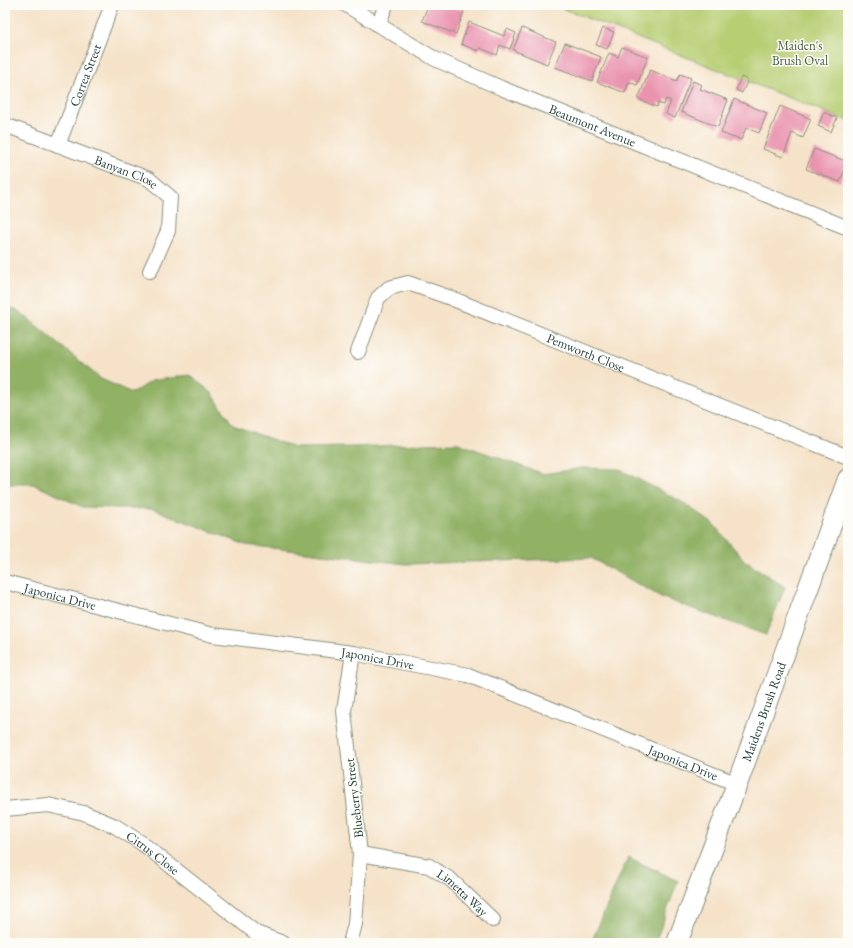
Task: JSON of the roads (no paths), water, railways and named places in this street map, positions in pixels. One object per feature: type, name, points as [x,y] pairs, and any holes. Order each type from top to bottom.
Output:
[{"type":"street","name":"Correa Street","points":[[58,145],[112,5]]},
{"type":"street","name":"Beaumont Avenue","points":[[346,5],[435,59],[488,82],[848,228]]},
{"type":"street","points":[[378,25],[386,5]]},
{"type":"street","name":"Banyan Close","points":[[5,125],[149,180],[170,197],[168,231],[150,271]]},
{"type":"street","name":"Pemworth Close","points":[[358,352],[378,298],[389,288],[408,283],[455,300],[848,457]]},
{"type":"street","name":"Maidens Brush Road","points":[[677,943],[737,784],[848,478]]},
{"type":"street","name":"Japonica Drive","points":[[5,582],[213,635],[353,653],[468,675],[737,784]]},
{"type":"street","name":"Blueberry Street","points":[[350,943],[355,924],[360,854],[344,711],[353,653]]},
{"type":"street","name":"Citrus Close","points":[[5,809],[48,805],[84,813],[115,826],[143,844],[256,933],[283,943]]},
{"type":"street","name":"Limetta Way","points":[[360,854],[429,866],[451,880],[492,920]]},
{"type":"park label","name":"Maiden's Brush Oval","points":[[800,52]]}]
